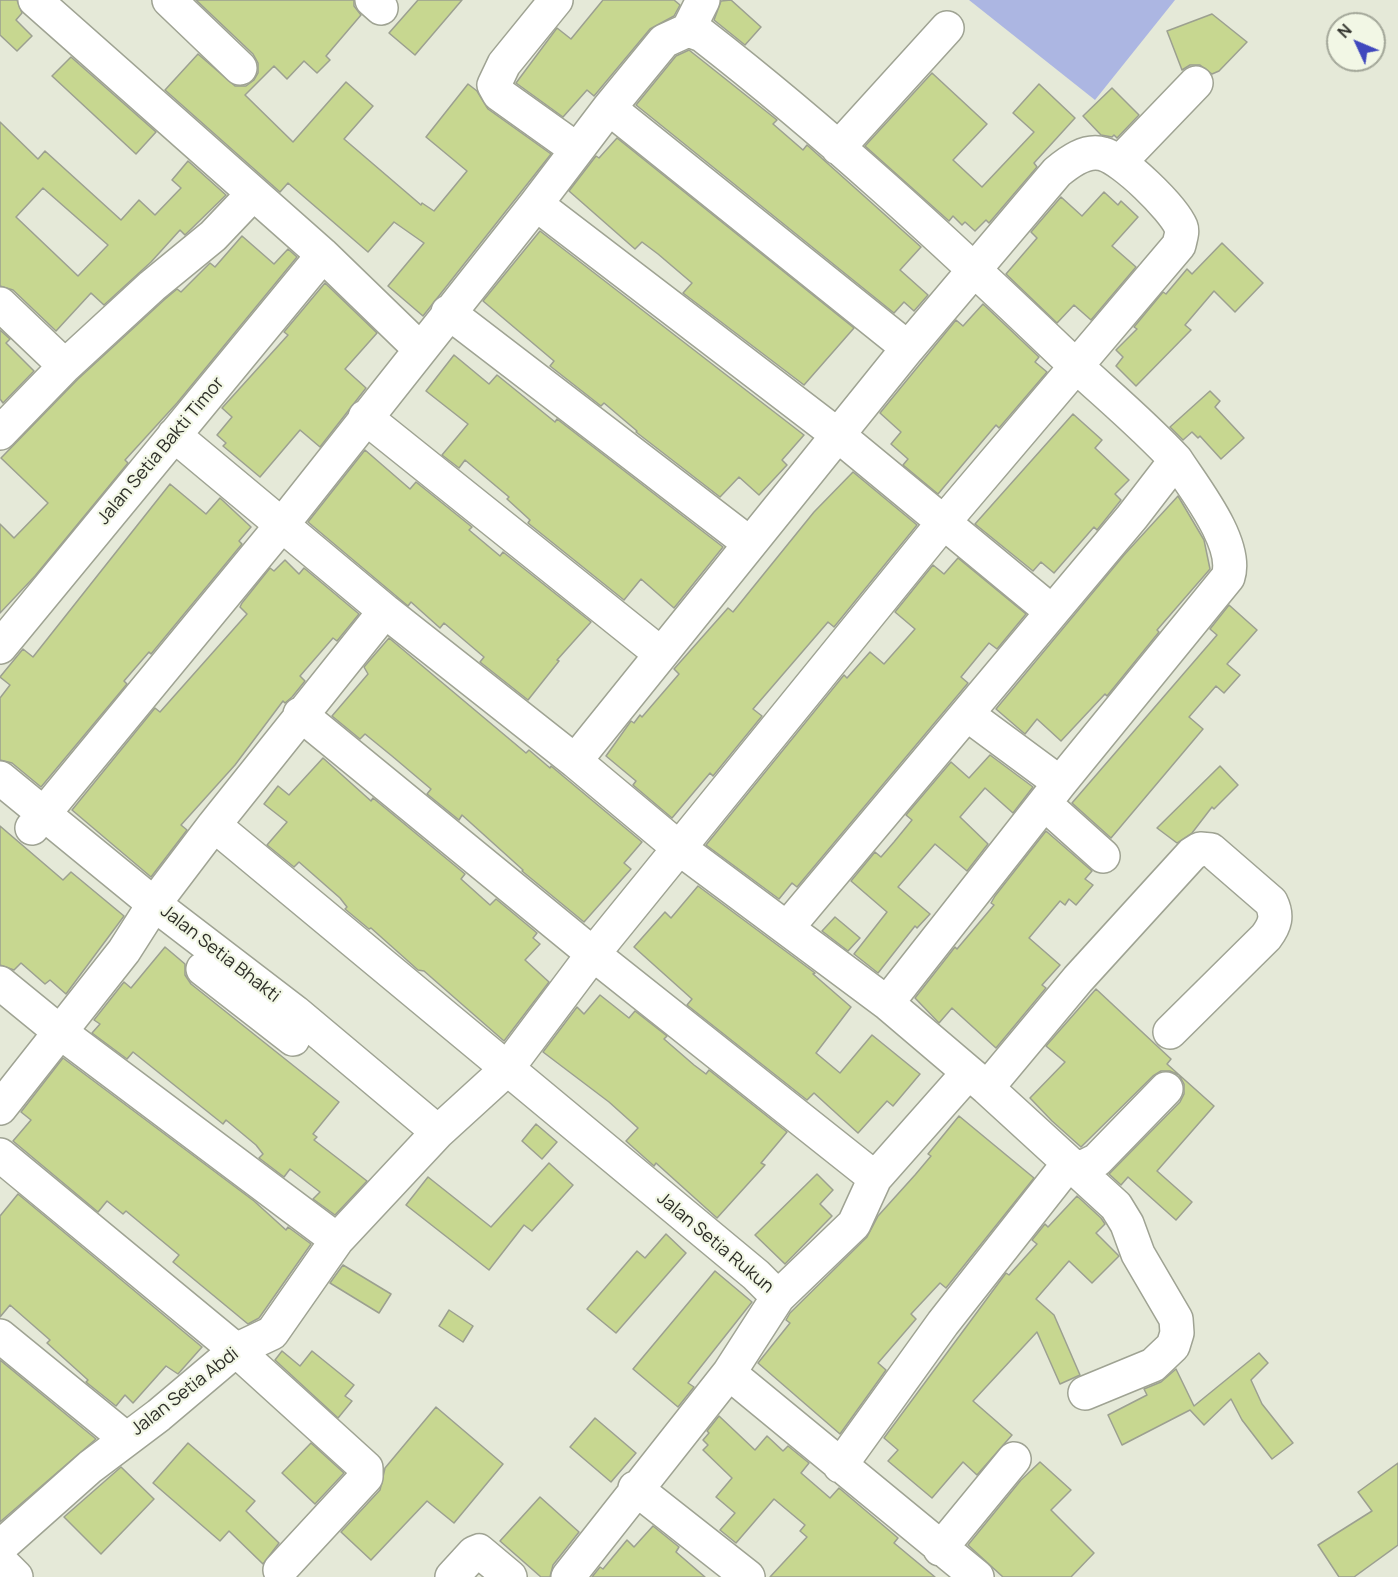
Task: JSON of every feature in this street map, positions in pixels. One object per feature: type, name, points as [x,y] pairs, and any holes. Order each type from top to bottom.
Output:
[{"type":"street","points":[[35,0],[252,195],[323,255],[419,348]]},
{"type":"street","points":[[169,0],[240,68]]},
{"type":"street","points":[[556,0],[504,64],[494,85],[499,94],[576,149]]},
{"type":"street","points":[[38,822],[281,526],[419,348],[536,204],[609,108],[664,41],[688,30],[703,0]]},
{"type":"street","points":[[838,148],[947,28]]},
{"type":"street","points":[[688,30],[702,35],[716,46],[838,148],[976,270],[1075,366],[1142,424],[1176,460],[1229,546],[1232,565],[1228,577],[887,1003]]},
{"type":"street","points":[[575,760],[908,348],[1057,171],[1071,160],[1085,154],[1102,153],[1120,162],[1196,83]]},
{"type":"street","points":[[609,108],[908,348]]},
{"type":"street","name":"Jalan Setia Abdi","points":[[0,1547],[125,1438],[159,1415],[236,1350],[272,1333],[337,1239],[432,1138],[506,1070],[593,954],[943,523],[1179,245],[1182,230],[1176,217],[1120,162]]},
{"type":"street","points":[[0,433],[65,366],[152,286],[213,236],[252,195]]},
{"type":"street","points":[[536,204],[839,436],[1051,611]]},
{"type":"street","name":"Jalan Setia Bakti Timor","points":[[0,647],[323,255]]},
{"type":"street","points":[[0,304],[65,366]]},
{"type":"street","points":[[448,312],[749,543]]},
{"type":"street","points":[[365,417],[661,654]]},
{"type":"street","points":[[174,435],[281,526],[575,760],[679,848],[887,1003],[977,1080],[1116,1206],[1128,1224],[1138,1254],[1176,1319],[1177,1332],[1173,1346],[1152,1365],[1085,1394]]},
{"type":"street","points":[[788,928],[968,715],[1051,611],[1132,517],[1176,460]]},
{"type":"street","points":[[0,1108],[124,951],[149,912],[214,825],[300,714],[385,611]]},
{"type":"street","points":[[300,714],[593,954],[875,1178]]},
{"type":"street","points":[[968,715],[1052,794],[1103,856]]},
{"type":"street","name":"Jalan Setia Bhakti","points":[[0,778],[38,822],[432,1138]]},
{"type":"street","name":"Jalan Setia Bhakti","points":[[0,804],[38,822]]},
{"type":"street","name":"Jalan Setia Rukun","points":[[214,825],[506,1070],[756,1275],[778,1297],[854,1224],[875,1178],[1077,979],[1192,854],[1200,849],[1210,850],[1271,902],[1276,911],[1275,924],[1266,937],[1170,1032]]},
{"type":"street","points":[[0,982],[60,1032],[337,1239]]},
{"type":"street","points":[[840,1466],[943,1323],[1073,1166],[1097,1160],[1166,1089]]},
{"type":"street","points":[[0,1155],[236,1350],[366,1468],[366,1477],[280,1570]]},
{"type":"street","points":[[568,1577],[729,1373],[778,1297]]},
{"type":"street","points":[[0,1336],[125,1438]]},
{"type":"street","points":[[729,1373],[940,1549],[977,1577]]},
{"type":"street","points":[[940,1549],[1014,1459]]},
{"type":"street","points":[[636,1488],[747,1577]]},
{"type":"street","points":[[452,1577],[478,1551],[510,1577]]},
{"type":"street","points":[[0,1561],[16,1577]]},
{"type":"shaded area","points":[[969,0],[1175,0],[1095,100]]},
{"type":"building","points":[[0,0],[17,0],[22,13],[16,20],[32,36],[17,51],[0,35]]},
{"type":"building","points":[[196,0],[354,0],[354,6],[361,15],[326,56],[330,60],[317,73],[304,61],[287,79],[274,66],[245,95],[293,142],[346,82],[373,106],[344,139],[421,205],[422,203],[434,211],[467,171],[426,137],[468,84],[477,91],[488,109],[551,154],[423,316],[388,286],[424,243],[394,222],[368,252],[288,183],[280,192],[165,90],[198,54],[235,86],[246,86],[254,80],[258,73],[258,63],[253,54]]},
{"type":"building","points":[[418,0],[462,0],[415,55],[389,33]]},
{"type":"building","points":[[603,0],[674,0],[680,5],[674,16],[650,29],[594,96],[587,90],[563,117],[516,83],[557,28],[571,39]]},
{"type":"building","points":[[731,0],[761,27],[745,45],[714,20],[721,1]]},
{"type":"building","points":[[1212,14],[1247,42],[1219,71],[1212,74],[1200,65],[1190,65],[1182,70],[1167,31]]},
{"type":"building","points":[[689,50],[777,120],[773,124],[803,150],[807,145],[921,247],[900,270],[928,295],[914,311],[904,302],[894,313],[636,105],[676,56]]},
{"type":"building","points":[[71,57],[156,132],[136,154],[52,76]]},
{"type":"building","points":[[932,73],[987,124],[953,160],[982,187],[1034,132],[1013,113],[1039,84],[1075,118],[1034,163],[1037,167],[989,223],[986,220],[975,231],[965,222],[962,225],[953,216],[949,221],[865,146]]},
{"type":"building","points":[[1112,88],[1139,115],[1117,138],[1114,135],[1112,137],[1101,135],[1083,116]]},
{"type":"building","points":[[0,122],[38,159],[45,151],[121,220],[139,200],[155,215],[181,188],[172,180],[188,161],[226,195],[185,235],[180,230],[151,262],[104,305],[91,293],[56,331],[13,290],[0,286]],"holes":[[[43,188],[108,245],[78,276],[16,217]]]},
{"type":"building","points":[[617,138],[854,328],[804,385],[683,293],[692,283],[658,254],[642,242],[635,249],[569,191],[596,156],[599,158]]},
{"type":"building","points":[[1104,192],[1118,205],[1121,201],[1138,217],[1112,246],[1136,267],[1091,320],[1074,305],[1057,323],[1006,274],[1037,238],[1031,232],[1061,197],[1082,216]]},
{"type":"building","points":[[540,231],[804,435],[782,460],[787,465],[759,495],[739,477],[720,497],[636,432],[604,403],[601,406],[550,366],[554,361],[483,301]]},
{"type":"building","points":[[242,236],[274,264],[288,249],[297,257],[177,403],[125,460],[128,463],[35,576],[0,613],[0,524],[14,538],[48,503],[1,458],[78,379],[177,289],[181,292],[210,263],[215,267]]},
{"type":"building","points":[[1222,243],[1263,283],[1235,312],[1214,291],[1185,325],[1191,330],[1136,386],[1116,366],[1123,357],[1116,350],[1137,329],[1134,327],[1163,292],[1166,294],[1187,269],[1192,274]]},
{"type":"building","points":[[325,283],[377,333],[345,369],[366,388],[320,447],[300,430],[260,477],[223,446],[226,443],[217,435],[232,417],[222,408],[288,335],[284,332]]},
{"type":"building","points":[[983,304],[1039,357],[1035,362],[1047,372],[999,428],[996,425],[938,494],[903,465],[908,459],[891,444],[901,432],[880,413],[956,320],[963,326]]},
{"type":"building","points":[[0,330],[10,339],[6,343],[34,371],[3,403],[0,399]]},
{"type":"building","points":[[454,355],[489,384],[497,375],[555,422],[557,419],[723,547],[674,608],[641,579],[624,600],[528,523],[530,520],[507,499],[509,497],[465,460],[459,468],[442,455],[468,424],[426,391]]},
{"type":"building","points":[[1210,391],[1220,401],[1215,407],[1244,438],[1221,459],[1200,436],[1198,438],[1192,432],[1183,440],[1170,427]]},
{"type":"building","points":[[1073,414],[1102,440],[1095,448],[1129,480],[1115,494],[1121,500],[1097,530],[1094,527],[1054,573],[1041,562],[1033,571],[975,524]]},
{"type":"building","points":[[365,450],[410,489],[416,482],[472,527],[469,530],[500,556],[503,552],[591,622],[557,660],[559,661],[528,700],[480,662],[484,657],[444,623],[440,628],[411,602],[408,606],[308,522]]},
{"type":"building","points":[[853,472],[917,525],[834,627],[828,622],[753,709],[762,716],[713,776],[710,773],[672,818],[633,785],[636,781],[606,756],[631,721],[634,723],[640,715],[642,717],[679,674],[674,669],[728,608],[733,612],[814,512]]},
{"type":"building","points":[[170,484],[206,514],[220,498],[251,527],[239,541],[242,544],[151,654],[149,652],[124,681],[127,684],[41,787],[12,763],[0,760],[0,698],[10,685],[0,677],[23,649],[33,657]]},
{"type":"building","points":[[1178,496],[1204,540],[1210,569],[1157,630],[1159,632],[1107,696],[1105,694],[1061,741],[1037,719],[1025,734],[996,709],[1124,555]]},
{"type":"building","points":[[958,558],[1026,614],[997,649],[989,643],[961,677],[968,683],[797,887],[792,883],[779,899],[706,845],[844,675],[847,678],[870,652],[884,664],[915,629],[895,612],[933,565],[944,574]]},
{"type":"building","points":[[285,560],[299,574],[304,568],[359,614],[337,641],[333,638],[300,676],[305,681],[292,697],[285,703],[283,701],[235,765],[181,825],[187,830],[151,877],[72,810],[155,708],[160,712],[247,614],[240,607],[242,603],[270,568],[274,571]]},
{"type":"building","points":[[1229,605],[1257,630],[1227,664],[1240,675],[1224,693],[1216,686],[1189,717],[1203,729],[1111,838],[1072,803],[1217,635],[1210,629]]},
{"type":"building","points":[[389,638],[526,753],[529,750],[550,768],[551,766],[642,842],[624,863],[631,869],[584,922],[522,871],[462,815],[459,820],[427,794],[431,789],[392,756],[365,734],[360,739],[332,716],[368,674],[364,667]]},
{"type":"building","points":[[990,755],[1033,787],[1013,813],[985,788],[960,817],[988,844],[967,871],[935,844],[898,887],[930,914],[917,928],[915,926],[878,973],[854,954],[887,912],[851,881],[875,852],[881,857],[894,842],[912,820],[906,815],[951,762],[969,778]]},
{"type":"building","points":[[323,758],[371,801],[373,798],[465,874],[461,879],[490,905],[496,899],[537,933],[533,938],[540,944],[525,960],[549,982],[504,1041],[424,971],[418,970],[371,928],[369,929],[345,909],[347,907],[340,898],[299,862],[294,867],[267,845],[287,822],[264,804],[278,786],[289,795]]},
{"type":"building","points":[[1220,766],[1238,785],[1214,809],[1212,807],[1192,833],[1177,843],[1157,828]]},
{"type":"building","points":[[0,826],[63,880],[71,872],[124,916],[66,994],[50,980],[45,984],[21,963],[14,970],[0,965]]},
{"type":"building","points":[[1046,831],[1092,871],[1085,879],[1093,885],[1076,905],[1069,899],[1065,905],[1060,901],[1029,938],[1060,965],[1042,985],[1046,988],[996,1048],[952,1008],[939,1023],[915,998],[955,947],[957,949],[994,905],[991,903],[995,896]]},
{"type":"building","points":[[698,886],[815,973],[813,974],[851,1007],[816,1053],[840,1073],[872,1035],[920,1074],[893,1106],[887,1101],[858,1133],[814,1093],[807,1100],[687,1005],[692,999],[634,947],[665,912],[671,918]]},
{"type":"building","points":[[835,917],[860,938],[848,951],[822,931]]},
{"type":"building","points":[[165,947],[185,964],[185,975],[191,984],[339,1102],[313,1134],[317,1137],[314,1140],[367,1181],[335,1215],[313,1199],[320,1192],[290,1169],[284,1177],[259,1158],[263,1154],[256,1145],[226,1120],[223,1124],[133,1052],[127,1059],[92,1033],[100,1024],[94,1020],[124,982],[131,988]]},
{"type":"building","points":[[1096,989],[1171,1059],[1167,1064],[1214,1106],[1157,1171],[1192,1202],[1176,1220],[1128,1177],[1121,1185],[1109,1174],[1180,1102],[1184,1094],[1184,1084],[1179,1075],[1170,1071],[1161,1071],[1153,1076],[1081,1147],[1030,1098],[1065,1062],[1046,1046]]},
{"type":"building","points":[[600,995],[629,1018],[635,1011],[667,1036],[664,1039],[694,1065],[706,1074],[709,1070],[787,1132],[761,1163],[765,1165],[717,1218],[656,1163],[654,1166],[626,1141],[638,1128],[609,1102],[543,1052],[577,1007],[584,1014]]},
{"type":"building","points":[[63,1058],[254,1201],[286,1230],[288,1227],[311,1244],[259,1318],[248,1324],[173,1262],[179,1255],[126,1211],[123,1214],[107,1201],[98,1212],[13,1141],[31,1120],[21,1112]]},
{"type":"building","points":[[959,1116],[1034,1178],[946,1288],[940,1283],[911,1314],[916,1319],[878,1363],[886,1370],[840,1434],[758,1363],[790,1323],[786,1320],[790,1313],[867,1237],[878,1216],[931,1156],[928,1154]]},
{"type":"building","points":[[536,1124],[557,1142],[542,1159],[522,1141]]},
{"type":"building","points":[[549,1163],[573,1185],[532,1231],[524,1225],[489,1270],[406,1205],[428,1177],[491,1227]]},
{"type":"building","points":[[817,1174],[833,1190],[820,1204],[832,1216],[785,1264],[755,1235]]},
{"type":"building","points":[[18,1194],[202,1347],[178,1374],[166,1366],[133,1403],[125,1395],[116,1406],[86,1382],[88,1380],[47,1343],[50,1340],[10,1305],[0,1317],[0,1216]]},
{"type":"building","points":[[1077,1196],[1101,1218],[1105,1224],[1096,1233],[1119,1256],[1092,1283],[1069,1261],[1036,1299],[1054,1315],[1080,1375],[1060,1384],[1037,1332],[973,1401],[1012,1435],[977,1475],[963,1462],[932,1498],[888,1461],[898,1450],[884,1438],[1006,1273],[1009,1275],[1037,1244],[1032,1240],[1045,1224],[1048,1227]]},
{"type":"building","points":[[666,1234],[686,1253],[616,1333],[587,1309],[637,1251],[645,1258]]},
{"type":"building","points":[[343,1265],[391,1294],[379,1313],[330,1283]]},
{"type":"building","points":[[715,1271],[752,1302],[688,1383],[694,1387],[678,1407],[633,1369]]},
{"type":"building","points":[[449,1310],[473,1326],[463,1342],[439,1326]]},
{"type":"building","points":[[282,1351],[300,1366],[312,1351],[354,1385],[345,1396],[352,1401],[338,1418],[275,1360]]},
{"type":"building","points":[[1259,1353],[1268,1363],[1251,1380],[1262,1404],[1293,1443],[1272,1459],[1242,1420],[1231,1399],[1204,1425],[1190,1410],[1122,1445],[1108,1415],[1147,1395],[1144,1389],[1161,1382],[1176,1369],[1194,1406]]},
{"type":"building","points":[[0,1360],[96,1439],[0,1522]]},
{"type":"building","points":[[436,1407],[503,1464],[454,1523],[427,1501],[371,1560],[341,1532],[380,1490],[385,1468]]},
{"type":"building","points":[[719,1416],[755,1450],[767,1436],[783,1451],[788,1446],[809,1463],[801,1473],[830,1498],[839,1488],[898,1538],[894,1543],[935,1577],[770,1577],[807,1537],[800,1531],[805,1525],[774,1499],[736,1543],[720,1530],[735,1513],[716,1497],[732,1478],[703,1450],[708,1445],[703,1440],[709,1433],[707,1431]]},
{"type":"building","points":[[595,1418],[636,1453],[611,1482],[570,1447]]},
{"type":"building","points":[[188,1443],[255,1501],[246,1511],[279,1543],[263,1564],[229,1531],[220,1541],[153,1483]]},
{"type":"building","points":[[311,1443],[344,1473],[315,1504],[282,1473]]},
{"type":"building","points":[[1040,1462],[1071,1490],[1051,1510],[1094,1553],[1071,1577],[1003,1577],[968,1545],[1021,1480]]},
{"type":"building","points":[[1398,1463],[1398,1545],[1354,1577],[1339,1577],[1318,1545],[1372,1511],[1358,1492]]},
{"type":"building","points":[[121,1467],[154,1499],[101,1554],[64,1517]]},
{"type":"building","points":[[540,1497],[579,1532],[553,1565],[550,1577],[541,1577],[500,1541]]},
{"type":"building","points":[[653,1526],[679,1547],[676,1552],[705,1577],[592,1577],[600,1567],[603,1569],[627,1540],[634,1547]]}]
